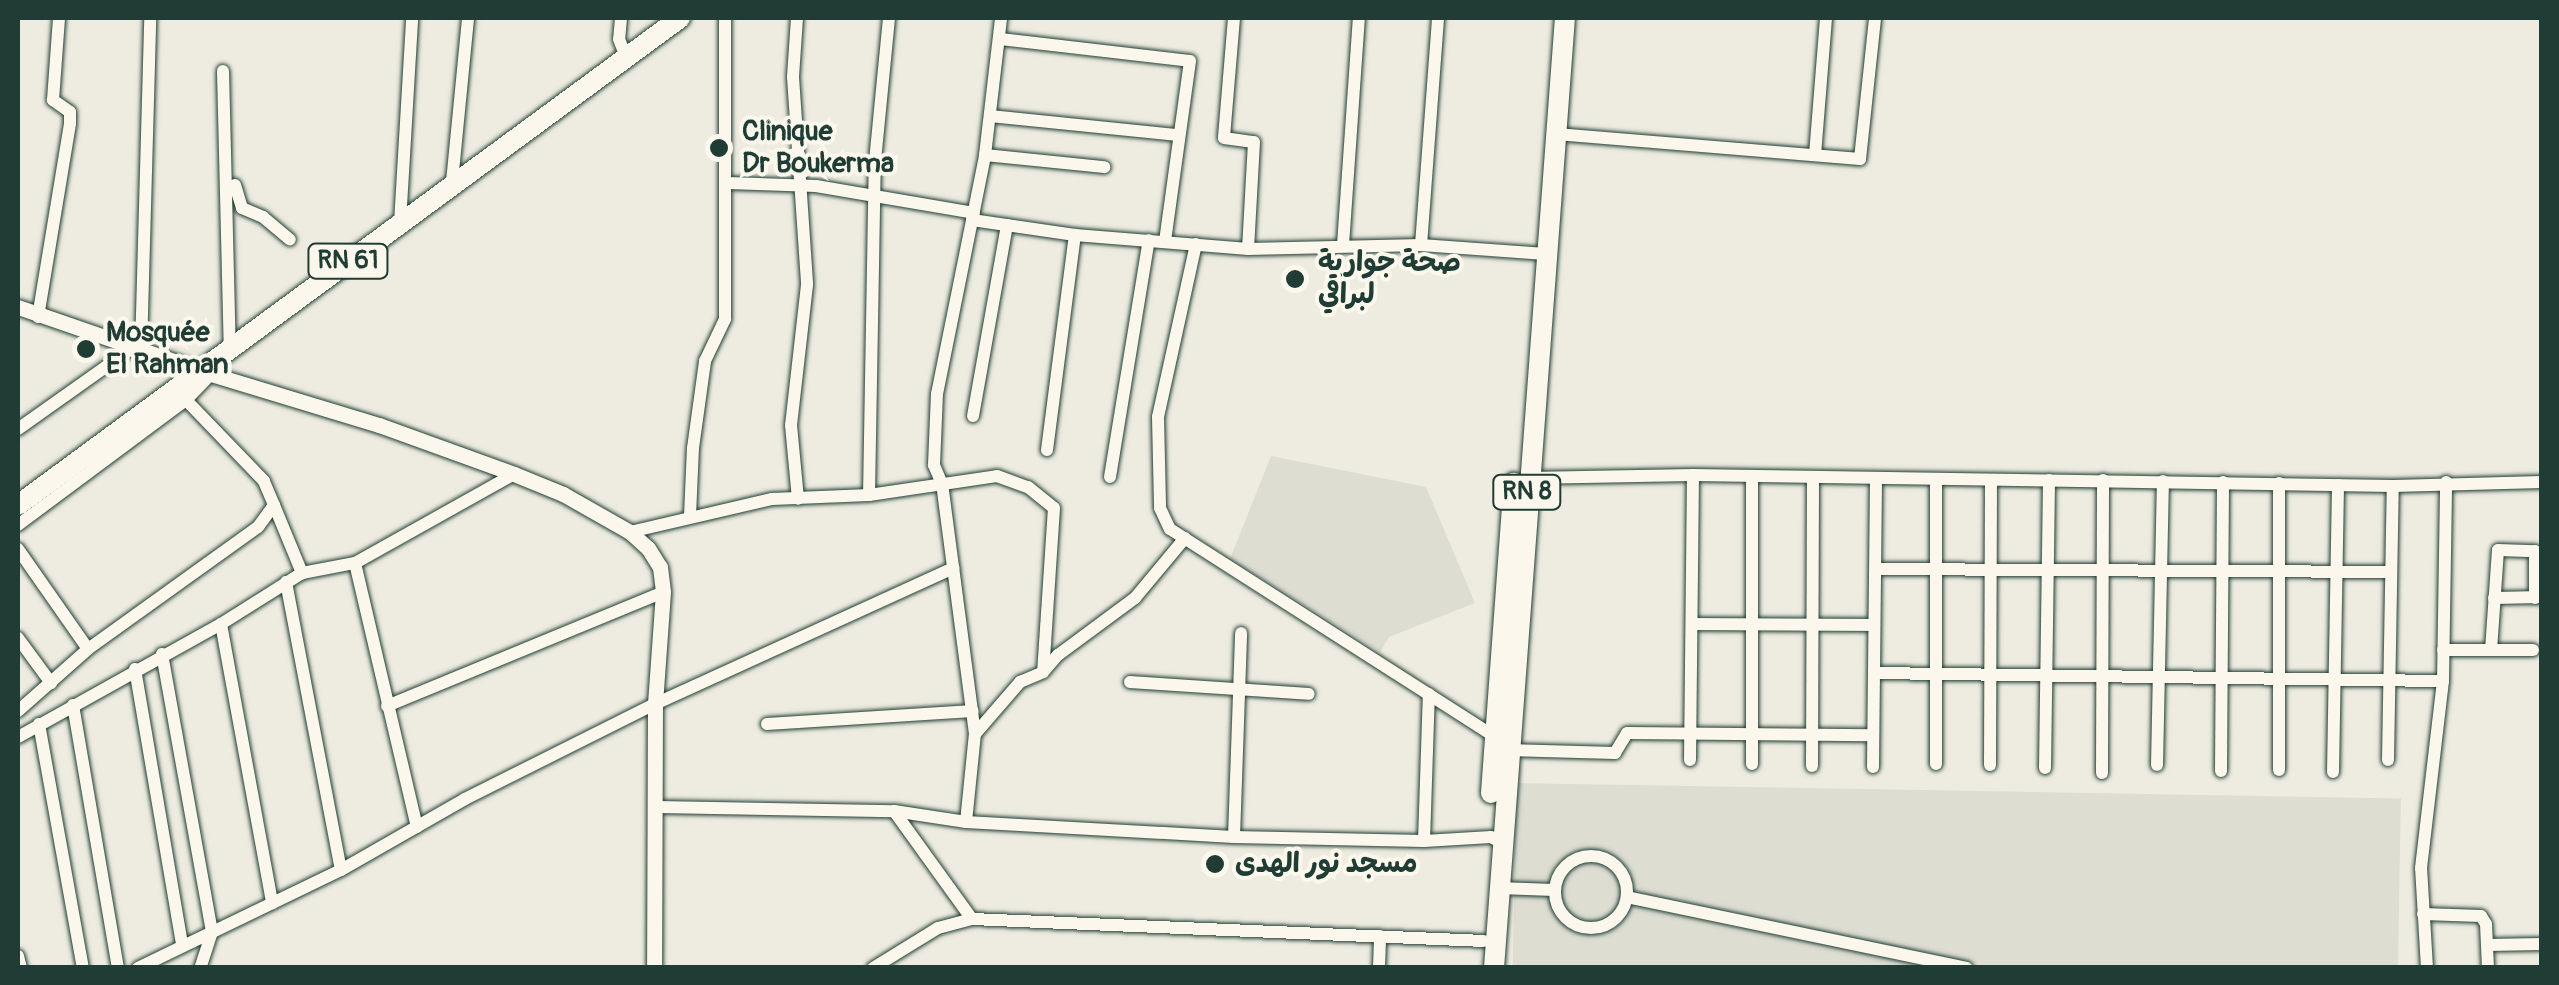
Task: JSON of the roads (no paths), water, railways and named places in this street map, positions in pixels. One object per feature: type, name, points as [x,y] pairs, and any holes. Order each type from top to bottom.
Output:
[{"type":"main road","name":"RN 61","points":[[18,505],[204,372],[230,348],[452,182],[680,18]]},
{"type":"main road","name":"RN 8","points":[[1500,743],[1528,478],[1552,18]]},
{"type":"main road","name":"RN 8","points":[[1483,968],[1540,254],[1556,134],[1565,18]]},
{"type":"main road","name":"RN 8","points":[[1494,968],[1498,888],[1495,840]]},
{"type":"street","points":[[38,317],[70,122],[70,112],[52,100],[59,18]]},
{"type":"street","points":[[137,349],[150,18]]},
{"type":"street","points":[[400,224],[412,18]]},
{"type":"street","points":[[452,182],[468,18]]},
{"type":"street","points":[[621,18],[619,40],[626,57]]},
{"type":"street","points":[[690,516],[692,448],[706,361],[725,319],[725,18]]},
{"type":"street","points":[[797,18],[792,77],[807,285],[792,425],[798,499]]},
{"type":"street","points":[[869,495],[878,116],[889,18]]},
{"type":"street","points":[[966,822],[973,711],[942,484],[934,465],[937,394],[984,154],[1002,18]]},
{"type":"street","points":[[1234,18],[1224,138],[1254,142],[1248,250]]},
{"type":"street","points":[[1343,245],[1359,18]]},
{"type":"street","points":[[1421,244],[1438,18]]},
{"type":"street","points":[[1815,155],[1826,18]]},
{"type":"street","points":[[1556,134],[1860,159],[1875,18]]},
{"type":"street","points":[[1000,39],[1190,61],[1165,240]]},
{"type":"street","points":[[223,71],[230,348]]},
{"type":"street","points":[[990,116],[1178,135]]},
{"type":"street","points":[[984,154],[1104,167]]},
{"type":"street","points":[[228,162],[234,168],[238,204],[290,240]]},
{"type":"street","points":[[728,183],[799,186],[877,196],[1007,225],[1076,235],[1248,250],[1421,244],[1540,254]]},
{"type":"street","points":[[973,416],[1007,225]]},
{"type":"street","points":[[1046,450],[1076,235]]},
{"type":"street","points":[[1110,477],[1149,240]]},
{"type":"street","points":[[1196,244],[1158,417],[1160,508],[1170,529],[1500,743],[1615,753],[1626,733],[1873,735]]},
{"type":"street","points":[[18,307],[204,372],[379,425],[514,474],[563,494],[630,532],[660,567],[663,592],[655,704],[654,968]]},
{"type":"street","points":[[18,429],[137,349]]},
{"type":"street","points":[[18,525],[186,400],[204,372]]},
{"type":"street","points":[[186,400],[264,481],[302,574]]},
{"type":"street","points":[[18,736],[221,624],[286,582],[302,574],[355,563],[514,474]]},
{"type":"street","points":[[1690,760],[1693,475]]},
{"type":"street","points":[[1528,478],[1693,475],[2393,486],[2542,482]]},
{"type":"street","points":[[630,532],[772,500],[869,495],[997,476],[1028,487],[1054,508],[1044,672]]},
{"type":"street","points":[[1752,476],[1752,764]]},
{"type":"street","points":[[1812,766],[1813,477]]},
{"type":"street","points":[[1873,767],[1876,478]]},
{"type":"street","points":[[1936,479],[1936,764]]},
{"type":"street","points":[[1990,765],[1991,480]]},
{"type":"street","points":[[2046,768],[2049,480]]},
{"type":"street","points":[[2102,773],[2103,480]]},
{"type":"street","points":[[2157,766],[2163,481]]},
{"type":"street","points":[[2221,770],[2223,482]]},
{"type":"street","points":[[2427,968],[2424,818],[2438,752],[2443,681],[2446,482]]},
{"type":"street","points":[[2279,483],[2279,770]]},
{"type":"street","points":[[2333,772],[2338,485]]},
{"type":"street","points":[[2388,760],[2393,486]]},
{"type":"street","points":[[18,712],[88,649],[258,527],[274,505]]},
{"type":"street","points":[[974,734],[1020,682],[1044,672],[1058,655],[1135,598],[1185,538]]},
{"type":"street","points":[[2491,650],[2496,554],[2503,548],[2536,552],[2538,597],[2494,598]]},
{"type":"street","points":[[18,550],[88,649]]},
{"type":"street","points":[[355,563],[417,828]]},
{"type":"street","points":[[138,968],[341,870],[655,704],[952,568]]},
{"type":"street","points":[[1876,570],[2391,572]]},
{"type":"street","points":[[286,582],[341,870]]},
{"type":"street","points":[[387,706],[663,592]]},
{"type":"street","points":[[221,624],[272,903]]},
{"type":"street","points":[[1693,624],[1874,625]]},
{"type":"street","points":[[1234,836],[1241,632]]},
{"type":"street","points":[[18,638],[51,684]]},
{"type":"street","points":[[2443,650],[2534,650]]},
{"type":"street","points":[[162,654],[212,932],[200,968]]},
{"type":"street","points":[[135,669],[182,945]]},
{"type":"street","points":[[1874,673],[2333,676],[2443,681]]},
{"type":"street","points":[[1130,682],[1309,694]]},
{"type":"street","points":[[1424,841],[1429,694]]},
{"type":"street","points":[[73,704],[118,968]]},
{"type":"street","points":[[768,724],[973,711]]},
{"type":"street","points":[[39,724],[83,968]]},
{"type":"street","points":[[657,806],[894,811],[966,822],[1234,836],[1495,840]]},
{"type":"street","points":[[894,811],[972,919]]},
{"type":"street","points":[[1588,856],[1612,863],[1621,873],[1626,897],[1618,916],[1608,924],[1584,928],[1561,913],[1554,890],[1565,866],[1588,856]]},
{"type":"street","points":[[1498,888],[1554,890]]},
{"type":"street","points":[[1626,897],[1967,968]]},
{"type":"street","points":[[2424,914],[2478,914],[2485,921],[2488,968]]},
{"type":"street","points":[[873,968],[938,928],[972,919],[1484,942]]},
{"type":"street","points":[[1379,968],[1380,936]]},
{"type":"street","points":[[2487,945],[2542,944]]},
{"type":"street","points":[[18,956],[20,968]]},
{"type":"place","name":"Clinique Dr Boukerma","points":[[719,148]]},
{"type":"place","name":"صحة جوارية لبراقي","points":[[1295,279]]},
{"type":"place","name":"Mosquée El Rahman","points":[[86,349]]},
{"type":"place","name":"مسجد نور الهدى","points":[[1215,864]]}]
